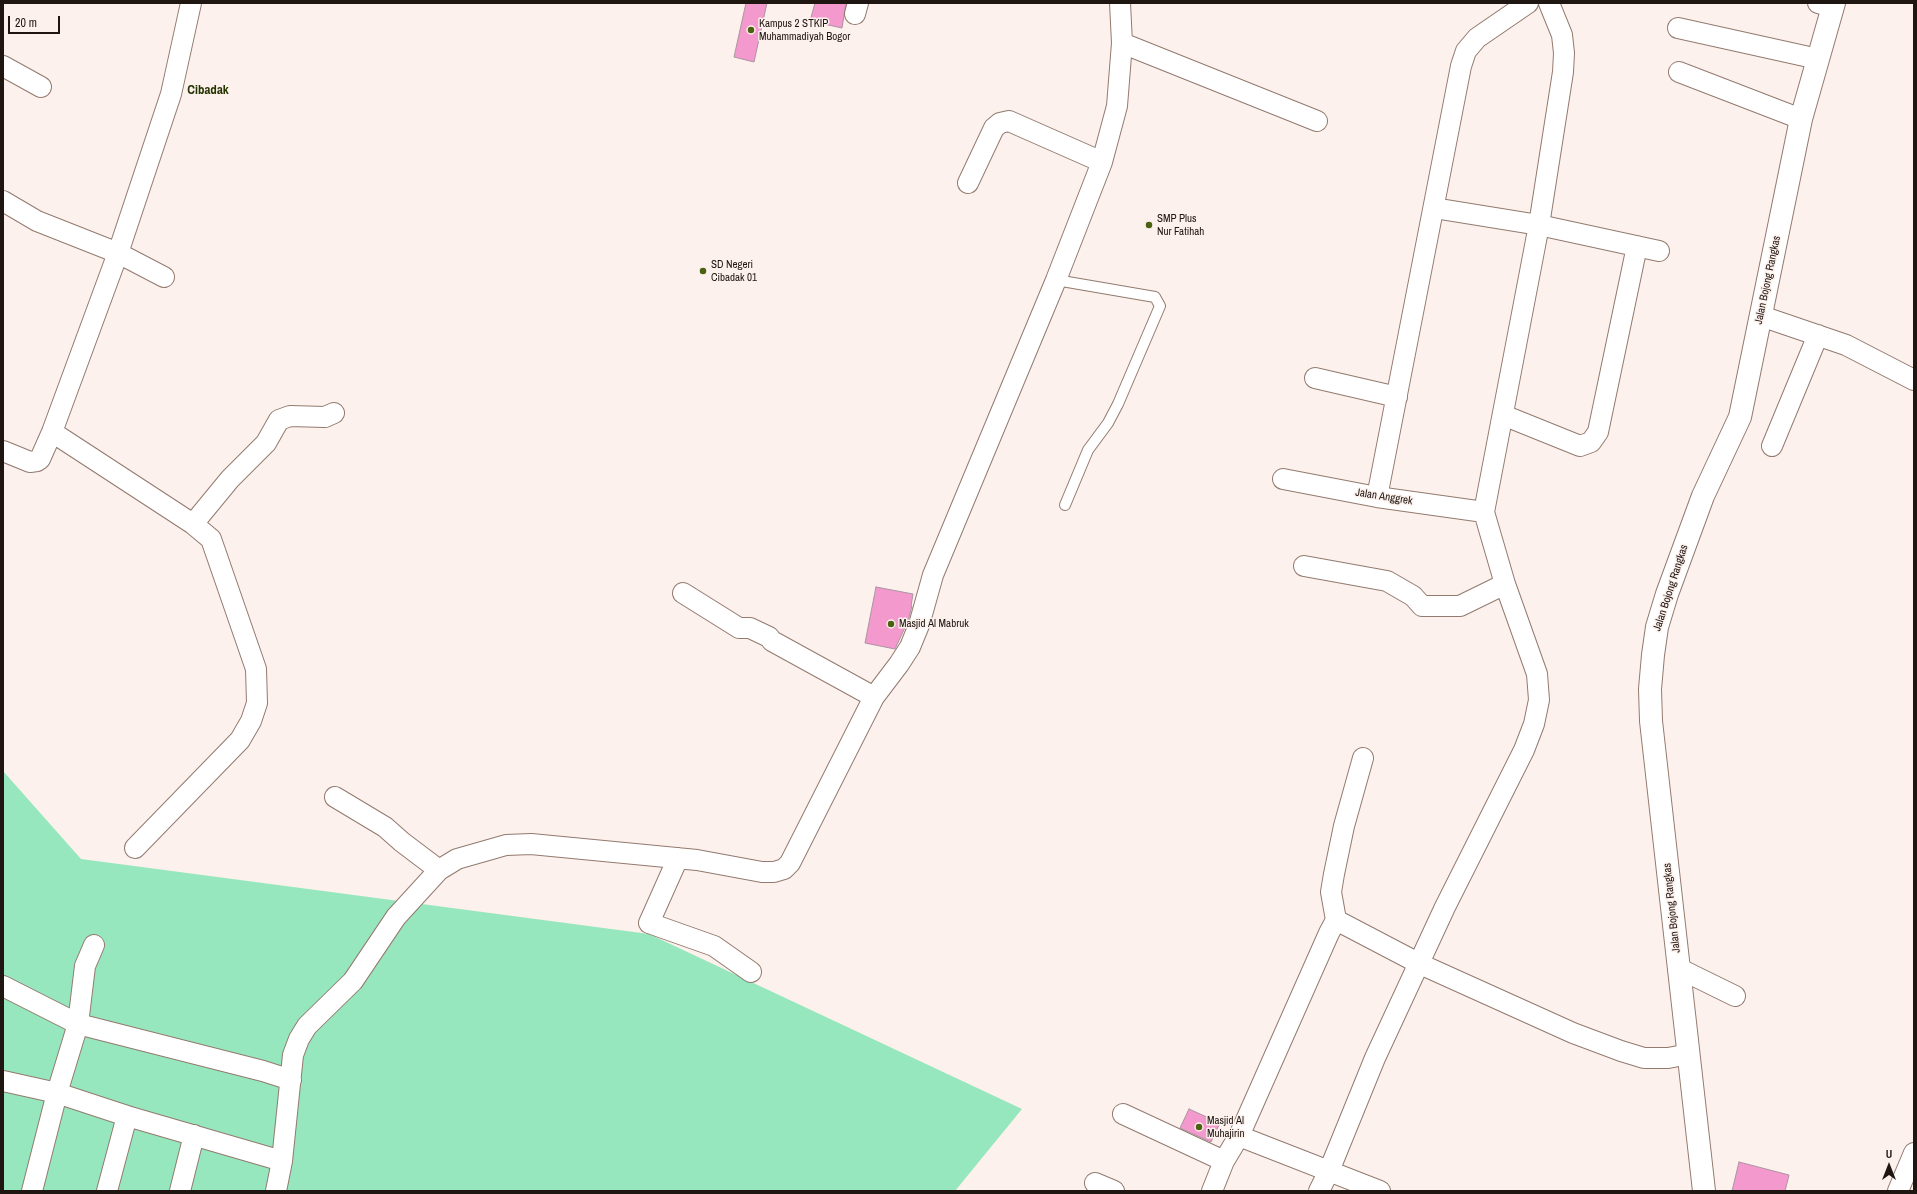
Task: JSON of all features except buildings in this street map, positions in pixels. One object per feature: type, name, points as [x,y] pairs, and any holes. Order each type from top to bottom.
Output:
[{"type":"main road","name":"Jalan Bojong Rangkas","points":[[1704,1191],[1690,1054],[1678,968],[1651,721],[1650,689],[1653,655],[1658,627],[1667,594],[1698,510],[1740,417],[1801,119],[1818,59],[1828,4]]},
{"type":"street","points":[[3,451],[30,462],[37,461],[40,459],[52,432],[118,253],[171,94],[191,3]]},
{"type":"street","points":[[276,1191],[282,1161],[293,1055],[299,1040],[307,1026],[353,981],[396,917],[439,870],[457,859],[506,845],[531,844],[697,860],[762,872],[774,872],[784,869],[790,863],[874,697],[910,647],[919,625],[933,575],[1056,280],[1102,162],[1117,106],[1122,44],[1120,3]]},
{"type":"street","points":[[1377,497],[1461,66],[1466,51],[1477,38],[1528,3]]},
{"type":"street","points":[[1319,1191],[1329,1171],[1375,1058],[1420,964],[1445,907],[1524,750],[1534,724],[1539,700],[1537,674],[1505,584],[1484,512],[1539,225],[1563,72],[1564,53],[1562,35],[1549,3]]},
{"type":"street","points":[[1678,28],[1818,59]]},
{"type":"street","points":[[1122,44],[1317,120]]},
{"type":"street","points":[[3,66],[41,87]]},
{"type":"street","points":[[1680,72],[1801,119]]},
{"type":"street","points":[[968,183],[994,128],[1000,122],[1009,121],[1102,162]]},
{"type":"street","points":[[3,201],[37,221],[118,253],[164,277]]},
{"type":"street","points":[[1434,208],[1539,225],[1659,251]]},
{"type":"street","points":[[1503,415],[1580,446],[1591,442],[1598,432],[1600,425],[1637,246]]},
{"type":"street","points":[[1761,316],[1874,358],[1914,380]]},
{"type":"street","points":[[1772,446],[1818,336]]},
{"type":"street","points":[[1315,378],[1397,397]]},
{"type":"street","points":[[193,524],[230,478],[266,443],[279,420],[290,416],[324,417],[334,413]]},
{"type":"street","points":[[52,432],[193,524],[211,539],[256,669],[257,703],[251,721],[240,740],[135,848]]},
{"type":"street","name":"Jalan Anggrek","points":[[1284,478],[1377,497],[1484,512]]},
{"type":"street","points":[[1304,566],[1387,581],[1413,596],[1422,606],[1460,606],[1505,584]]},
{"type":"street","points":[[682,593],[739,628],[750,628],[769,637],[772,641],[874,697]]},
{"type":"street","points":[[1212,1191],[1224,1161],[1239,1136],[1336,920],[1332,892],[1334,874],[1344,826],[1363,758]]},
{"type":"street","points":[[335,796],[385,827],[439,870]]},
{"type":"street","points":[[678,858],[649,923],[714,946],[751,972]]},
{"type":"street","points":[[1336,920],[1420,964],[1484,991],[1533,1016],[1621,1051],[1644,1058],[1668,1058],[1690,1054]]},
{"type":"street","points":[[32,1191],[57,1093],[78,1024],[85,966],[94,945]]},
{"type":"street","points":[[1678,968],[1735,996]]},
{"type":"street","points":[[3,986],[78,1024],[263,1071],[291,1080]]},
{"type":"street","points":[[3,1081],[57,1093],[127,1116],[282,1161]]},
{"type":"street","points":[[1123,1114],[1224,1161]]},
{"type":"street","points":[[107,1191],[127,1116]]},
{"type":"street","points":[[180,1191],[194,1135]]},
{"type":"street","points":[[1239,1136],[1380,1191]]},
{"type":"street","points":[[1898,1191],[1914,1154]]},
{"type":"street","points":[[1095,1183],[1114,1191]]},
{"type":"lane","points":[[1056,280],[1155,297],[1160,306],[1118,404],[1108,423],[1088,450],[1064,505]]},
{"type":"green space","points":[[3,771],[81,859],[649,934],[1022,1109],[955,1191],[3,1191]]},
{"type":"place","name":"Kampus 2 STKIP Muhammadiyah Bogor","points":[[751,30]]},
{"type":"place","name":"SMP Plus Nur Fatihah","points":[[1149,225]]},
{"type":"place","name":"SD Negeri Cibadak 01","points":[[703,271]]},
{"type":"place","name":"Masjid Al Mabruk","points":[[891,624]]},
{"type":"place","name":"Masjid Al Muhajirin","points":[[1199,1127]]},
{"type":"district","name":"Cibadak","points":[[208,91]]}]
